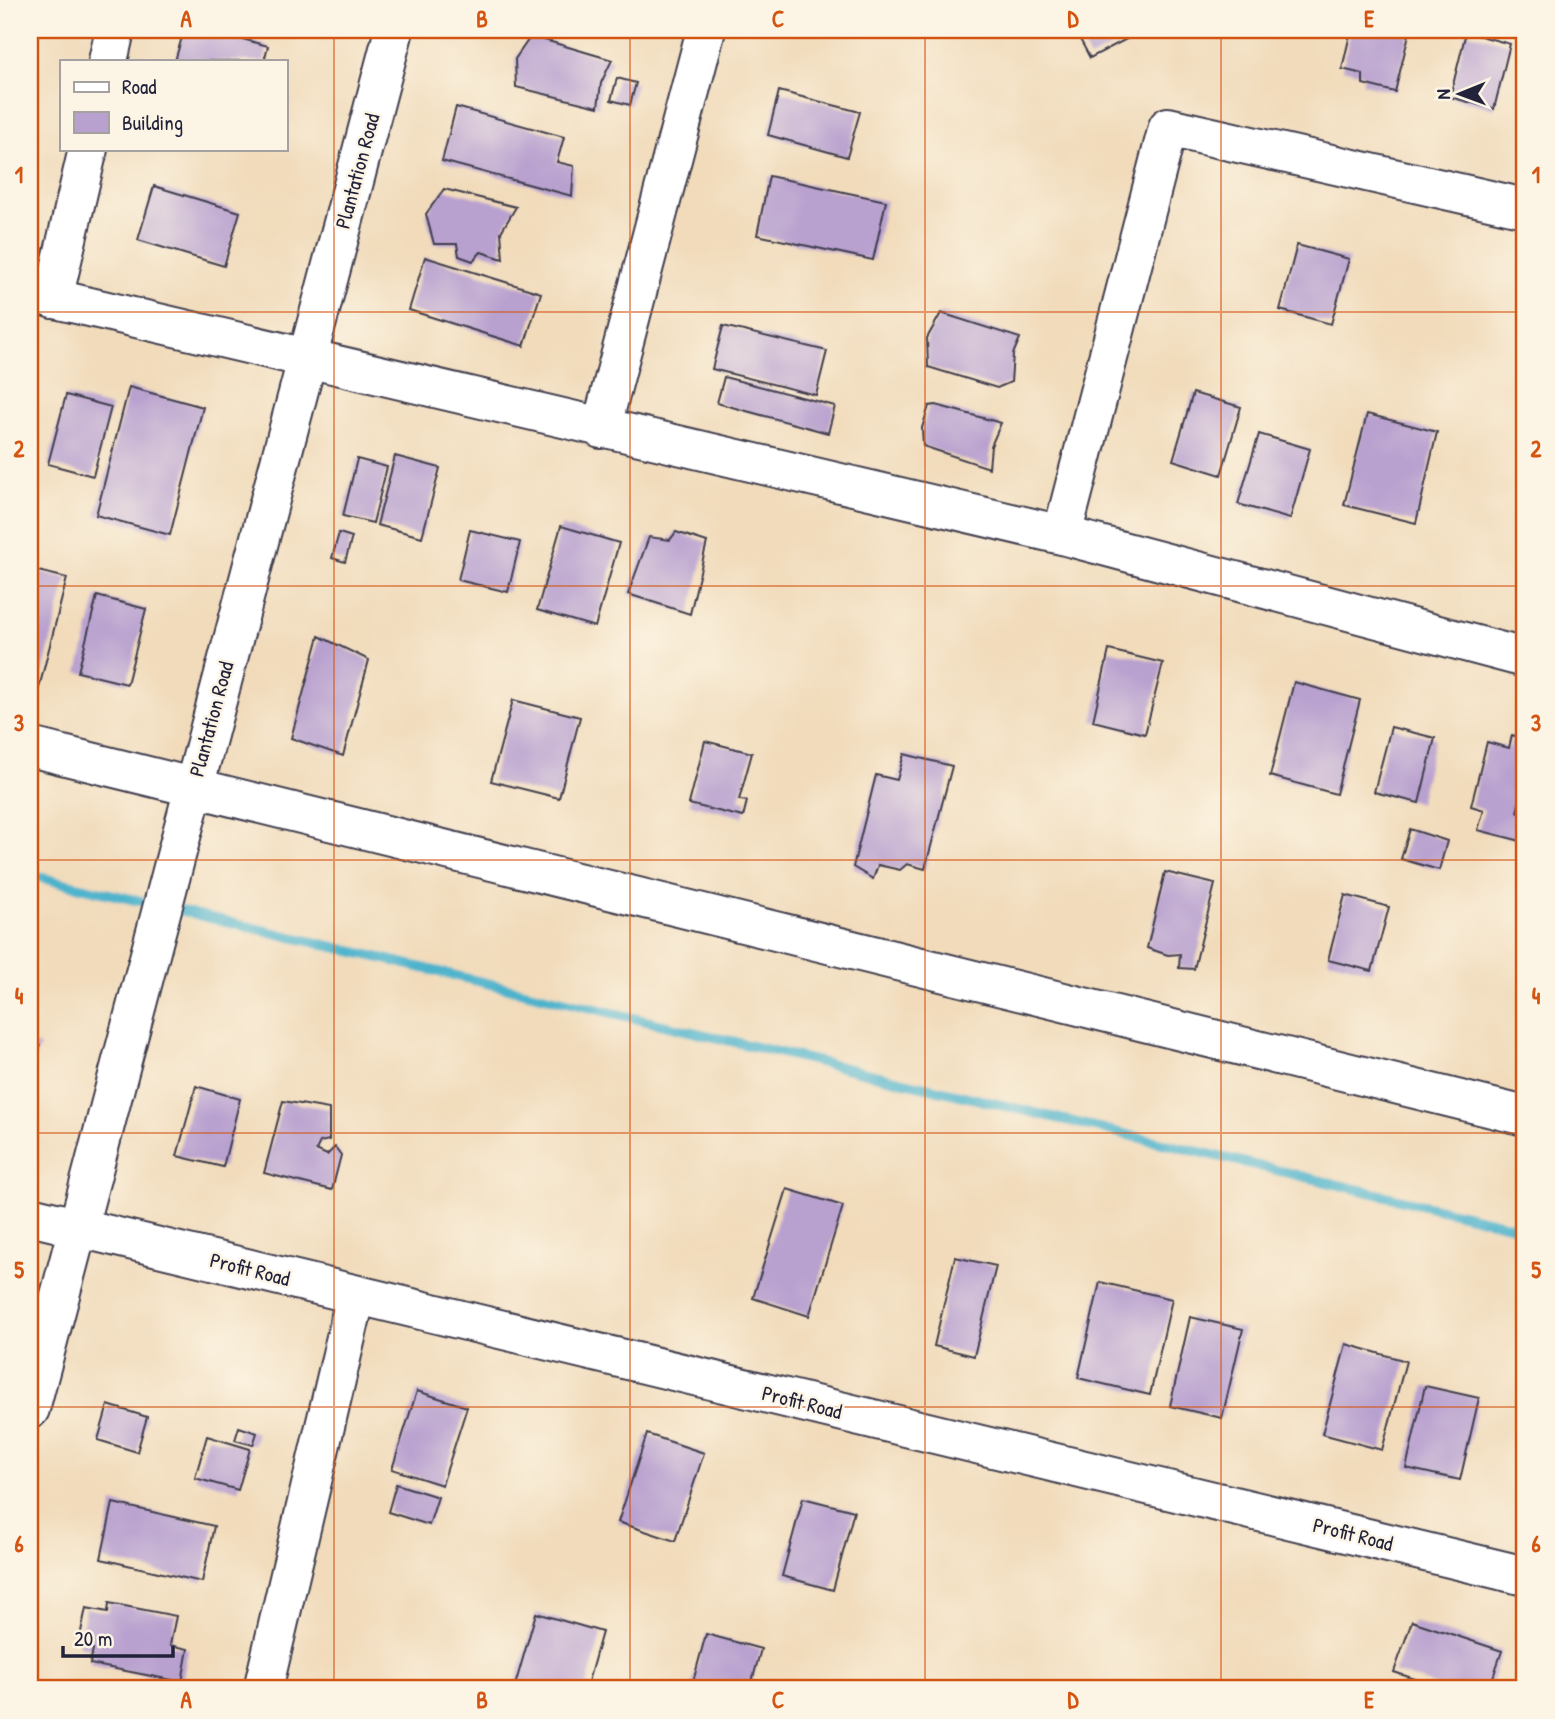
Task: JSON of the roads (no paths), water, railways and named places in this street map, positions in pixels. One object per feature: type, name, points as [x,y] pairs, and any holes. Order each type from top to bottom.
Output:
[{"type":"street","points":[[108,60],[115,30]]},
{"type":"street","name":"Plantation Road","points":[[30,1409],[394,30]]},
{"type":"street","points":[[601,429],[706,30]]},
{"type":"street","points":[[1062,536],[1168,127],[1525,208]]},
{"type":"street","points":[[88,150],[42,296],[1062,536],[1525,658]]},
{"type":"street","points":[[30,747],[194,785],[1525,1116]]},
{"type":"street","name":"Profit Road","points":[[30,1216],[1525,1576]]},
{"type":"street","points":[[263,1689],[356,1294]]},
{"type":"waterway","points":[[30,875],[1525,1229]]}]
